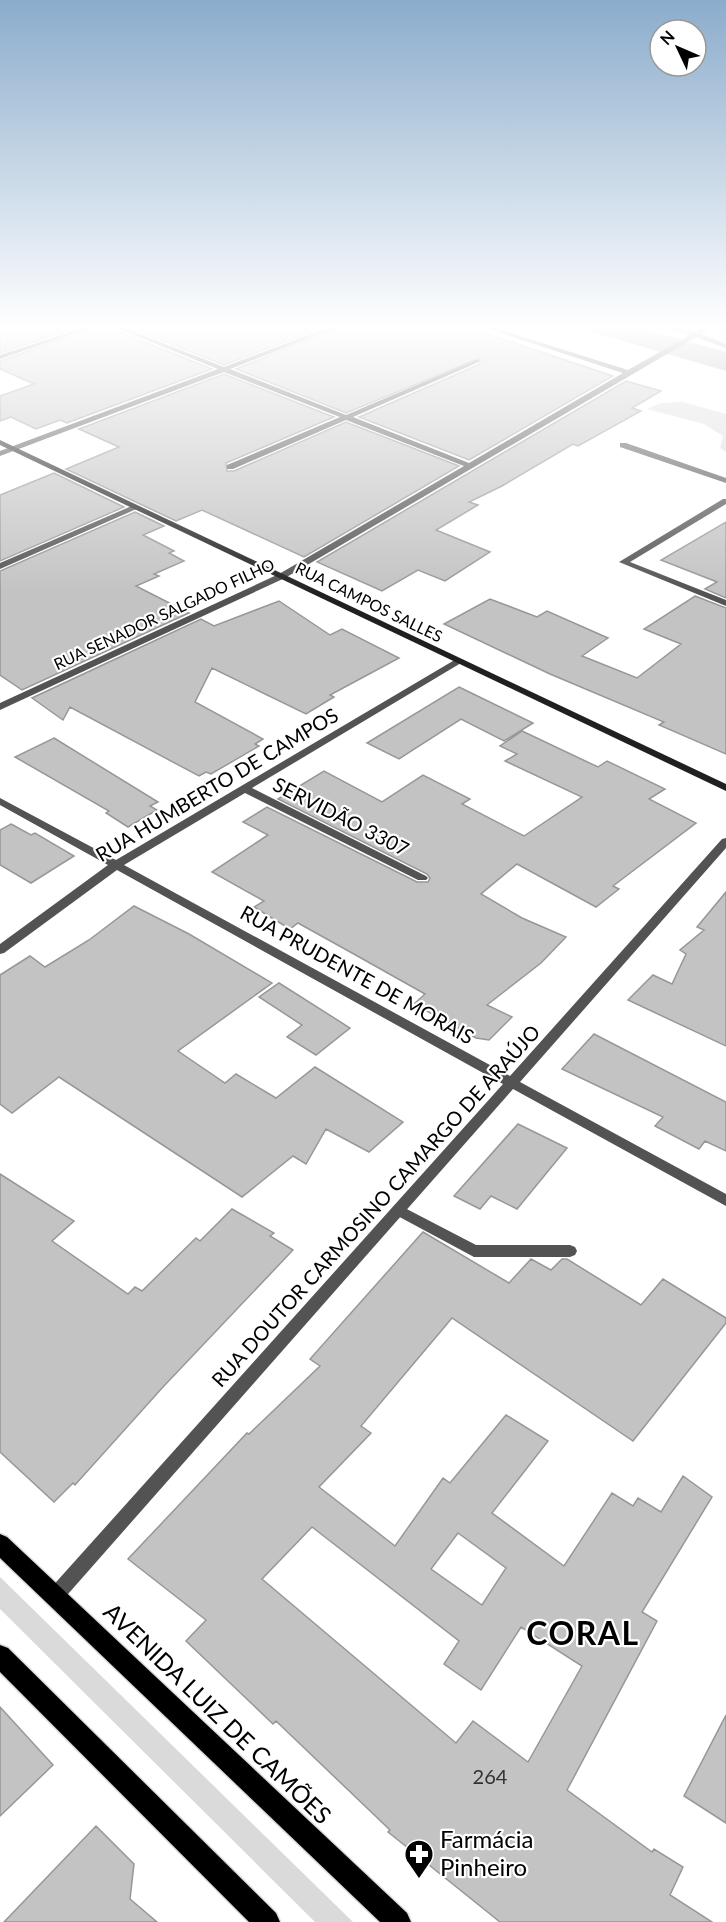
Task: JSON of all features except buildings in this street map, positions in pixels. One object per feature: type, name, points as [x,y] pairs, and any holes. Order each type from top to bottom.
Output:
[{"type":"main road","name":"RUA CAMPOS SALLES","points":[[0,442],[726,789]]},
{"type":"main road","name":"AVENIDA LUIZ DE CAMÕES","points":[[0,1544],[398,1922]]},
{"type":"main road","points":[[0,1656],[267,1922]]},
{"type":"street","points":[[0,453],[99,415]]},
{"type":"street","points":[[339,415],[470,466]]},
{"type":"street","points":[[230,467],[350,415]]},
{"type":"street","name":"RUA SENADOR SALGADO FILHO","points":[[0,707],[282,576],[558,415]]},
{"type":"street","points":[[623,445],[726,481]]},
{"type":"street","points":[[726,501],[623,562],[726,603]]},
{"type":"street","points":[[0,566],[137,507]]},
{"type":"street","name":"RUA HUMBERTO DE CAMPOS","points":[[0,950],[116,865],[458,661]]},
{"type":"street","name":"SERVIDÃO 3307","points":[[244,788],[422,878]]},
{"type":"street","name":"RUA PRUDENTE DE MORAIS","points":[[0,801],[726,1201]]},
{"type":"street","name":"RUA DOUTOR CARMOSINO CAMARGO DE ARAÚJO","points":[[56,1596],[726,841]]},
{"type":"street","points":[[399,1210],[474,1251],[570,1251]]},
{"type":"shaded area","points":[[669,415],[726,415],[726,452],[720,448],[723,436],[704,424]]},
{"type":"shaded area","points":[[0,1577],[353,1922],[315,1922],[0,1609]]},
{"type":"place","name":"Farmácia Pinheiro","points":[[419,1880]]},
{"type":"district","name":"CORAL","points":[[583,1634]]}]
